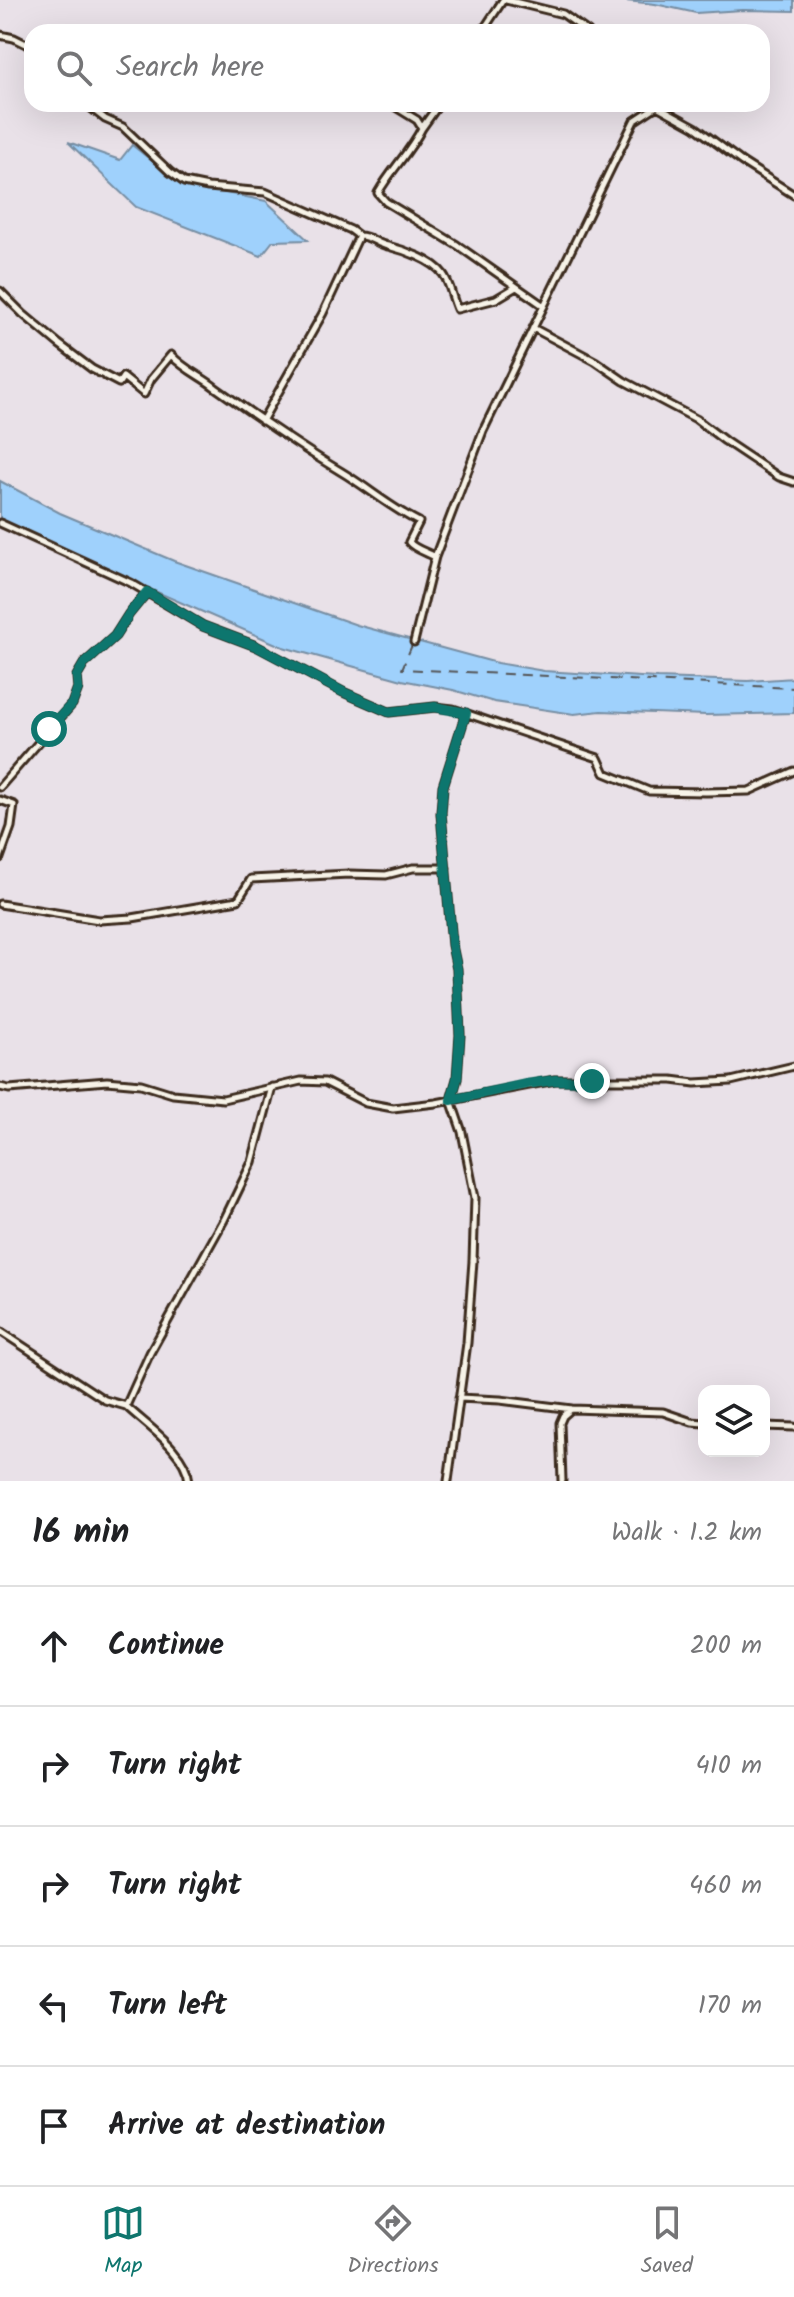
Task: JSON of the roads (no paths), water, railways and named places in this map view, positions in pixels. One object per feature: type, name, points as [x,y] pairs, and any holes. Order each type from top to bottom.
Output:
[{"type":"street","points":[[488,24],[505,0],[563,14],[577,24]]},
{"type":"street","points":[[0,35],[24,43]]},
{"type":"street","points":[[96,112],[123,127],[184,182],[265,192],[359,236],[368,236],[386,246],[398,247],[434,264],[445,276],[457,309],[496,299],[516,287]]},
{"type":"street","points":[[404,112],[417,120],[422,128]]},
{"type":"street","points":[[433,112],[378,193],[386,202],[544,306]]},
{"type":"street","points":[[414,642],[435,557],[483,431],[634,121],[648,112]]},
{"type":"street","points":[[670,112],[794,195]]},
{"type":"street","points":[[262,421],[323,313],[359,236]]},
{"type":"street","points":[[0,291],[23,314],[92,369],[119,383],[123,377],[144,394],[151,379],[171,355],[182,367],[216,387],[262,421],[419,522],[409,542],[435,557]]},
{"type":"street","points":[[533,328],[696,419],[779,477],[794,482]]},
{"type":"street","points":[[0,523],[147,592],[203,626],[256,646],[343,692],[389,712],[435,707],[466,713],[598,758],[605,773],[649,791],[749,791],[794,771]]},
{"type":"street","points":[[0,787],[72,704],[78,688],[77,676],[84,664],[115,636],[147,592]]},
{"type":"street","points":[[448,1481],[470,1302],[475,1198],[462,1132],[451,1100],[457,1079],[460,1035],[457,969],[452,945],[441,813],[443,786],[466,713]]},
{"type":"street","points":[[0,800],[14,805],[11,827],[0,858]]},
{"type":"street","points":[[0,904],[99,920],[132,918],[238,900],[251,879],[386,875],[413,868],[446,868]]},
{"type":"street","points":[[0,1087],[9,1089],[107,1081],[141,1084],[173,1094],[223,1099],[301,1081],[325,1082],[366,1103],[393,1108],[555,1080],[731,1081],[794,1066]]},
{"type":"street","points":[[126,1406],[150,1353],[224,1220],[252,1162],[272,1087]]},
{"type":"street","points":[[0,1331],[105,1400],[126,1406],[174,1450],[185,1464],[189,1477],[196,1481]]},
{"type":"street","points":[[459,1398],[572,1409],[663,1412],[698,1422]]},
{"type":"street","points":[[562,1481],[560,1423],[572,1409]]},
{"type":"street","points":[[770,1426],[794,1427]]},
{"type":"water","points":[[616,0],[794,0],[794,11],[696,13]]},
{"type":"water","points":[[68,142],[120,160],[132,145],[181,184],[266,201],[308,240],[273,241],[261,256],[136,207]]},
{"type":"water","points":[[0,481],[60,513],[174,561],[357,625],[497,663],[544,671],[748,681],[794,678],[794,713],[706,715],[601,711],[574,714],[494,702],[283,647],[63,551],[0,519]]}]
